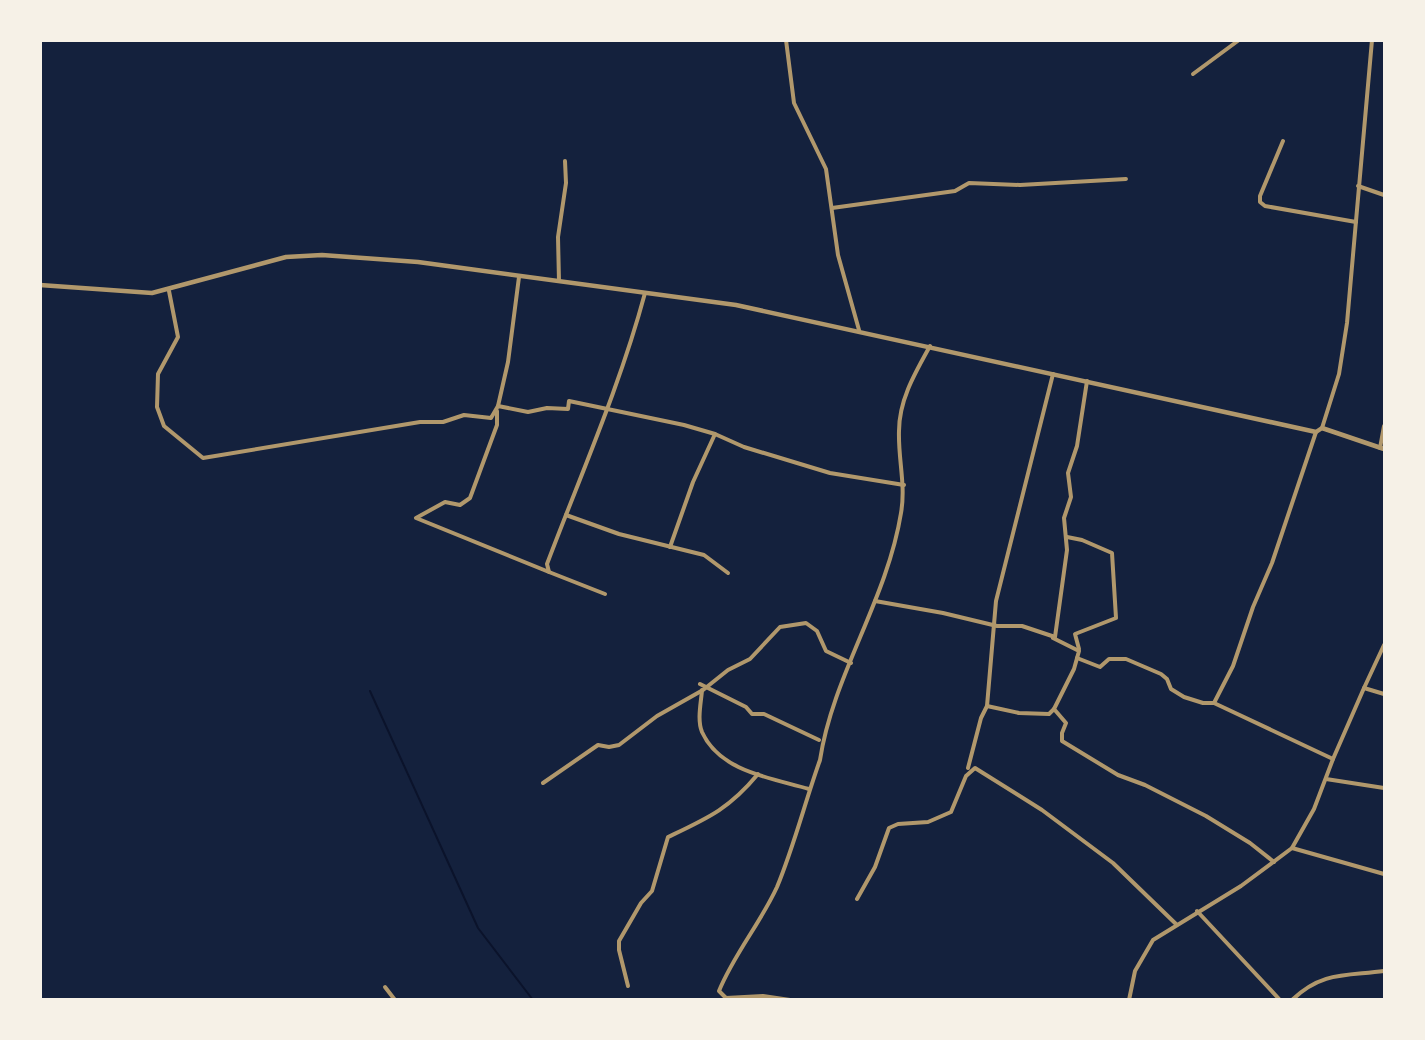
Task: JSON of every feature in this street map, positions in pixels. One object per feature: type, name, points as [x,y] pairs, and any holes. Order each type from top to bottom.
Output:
[{"type":"street","points":[[786,40],[794,103],[826,169],[838,255],[859,330]]},
{"type":"street","points":[[1193,74],[1239,40]]},
{"type":"street","points":[[1214,703],[1233,666],[1252,607],[1272,563],[1316,432],[1322,428],[1339,374],[1347,323],[1372,40]]},
{"type":"street","points":[[1283,141],[1260,196],[1260,202],[1265,206],[1303,215],[1356,222]]},
{"type":"street","points":[[560,282],[558,237],[566,183],[565,161]]},
{"type":"street","points":[[832,208],[955,191],[969,183],[1020,185],[1126,179]]},
{"type":"street","points":[[1358,186],[1384,195]]},
{"type":"street","points":[[40,285],[152,293],[169,291],[241,267],[304,255],[418,262],[736,304],[1316,432]]},
{"type":"street","points":[[519,277],[508,362],[497,409],[497,425],[470,498],[460,505],[445,502],[416,518],[605,594]]},
{"type":"street","points":[[169,291],[178,337],[158,374],[157,407],[164,426],[171,435],[203,458],[420,422],[443,422],[464,415],[491,418],[497,409]]},
{"type":"street","points":[[549,572],[547,564],[608,408],[634,335],[645,293]]},
{"type":"street","points":[[790,999],[763,996],[726,998],[718,992],[729,968],[758,925],[777,885],[820,760],[821,744],[836,694],[851,663],[896,542],[904,485],[900,448],[900,416],[909,387],[930,345]]},
{"type":"street","points":[[968,768],[981,718],[987,706],[999,589],[1053,374]]},
{"type":"street","points":[[1053,638],[1057,635],[1063,594],[1067,537],[1064,518],[1071,497],[1068,473],[1077,446],[1087,381]]},
{"type":"street","points":[[497,409],[528,412],[547,408],[568,409],[570,401],[608,408],[716,434],[744,447],[830,473],[904,485]]},
{"type":"street","points":[[1322,428],[1382,448],[1384,426]]},
{"type":"street","points":[[670,547],[693,482],[716,434]]},
{"type":"street","points":[[566,515],[619,534],[704,555],[728,573]]},
{"type":"street","points":[[987,706],[1019,713],[1049,714],[1054,709],[1077,658],[1075,634],[1116,618],[1112,553],[1082,540],[1067,537]]},
{"type":"street","points":[[875,601],[943,613],[994,626],[1022,626],[1078,649]]},
{"type":"street","points":[[543,783],[598,745],[609,747],[619,745],[702,686],[750,659],[780,627],[806,623],[813,627],[826,651],[851,663]]},
{"type":"street","points":[[1129,999],[1139,959],[1153,940],[1241,886],[1292,848],[1314,809],[1332,759],[1384,645]]},
{"type":"street","points":[[1077,658],[1100,667],[1109,659],[1126,659],[1161,674],[1177,694],[1203,703],[1214,703],[1332,759]]},
{"type":"street","points":[[702,686],[746,707],[752,714],[764,714],[819,740]]},
{"type":"street","points":[[702,686],[702,732],[728,761],[758,774],[809,789]]},
{"type":"street","points":[[1364,688],[1384,694]]},
{"type":"street","points":[[1054,709],[1066,723],[1061,738],[1066,744],[1118,775],[1145,785],[1206,816],[1250,843],[1274,862]]},
{"type":"street","points":[[857,899],[875,867],[889,828],[898,824],[928,822],[951,812],[966,776],[975,768],[1042,810],[1113,863],[1176,924]]},
{"type":"street","points":[[628,986],[619,941],[641,903],[652,891],[668,837],[718,813],[738,798],[758,774]]},
{"type":"street","points":[[1326,779],[1384,788]]},
{"type":"street","points":[[1292,848],[1384,874]]},
{"type":"street","points":[[1197,911],[1280,999]]},
{"type":"street","points":[[1292,999],[1307,988],[1336,974],[1384,971]]},
{"type":"street","points":[[385,987],[395,999]]},
{"type":"street","points":[[1099,999],[1111,999]]},
{"type":"waterway","points":[[370,691],[478,928],[533,1000]]}]
